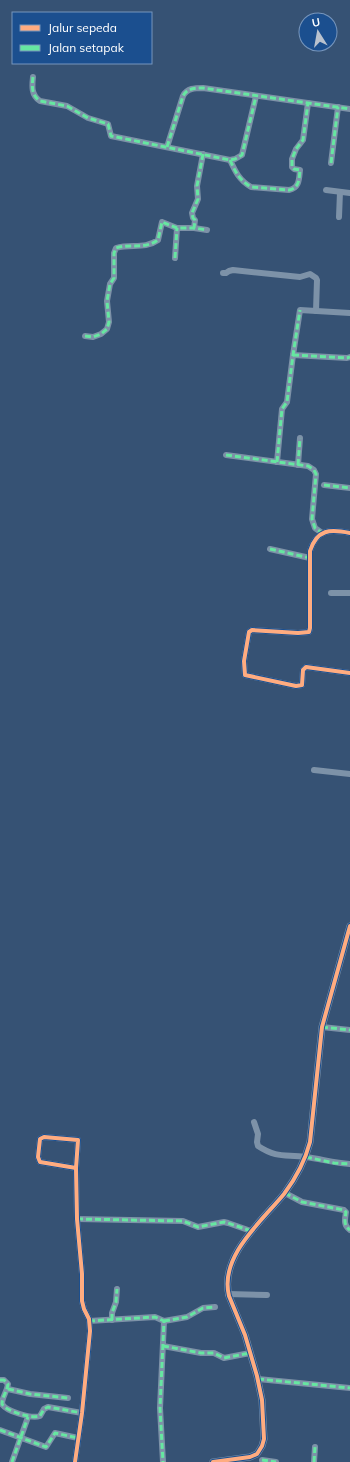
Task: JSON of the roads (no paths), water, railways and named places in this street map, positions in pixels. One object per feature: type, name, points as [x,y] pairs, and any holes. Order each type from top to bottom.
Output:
[{"type":"street","points":[[33,77],[32,88],[34,94],[40,101],[67,106],[88,118],[108,124],[111,136],[230,160],[242,155],[256,96]]},
{"type":"street","points":[[167,147],[183,96],[192,88],[203,88],[350,109]]},
{"type":"street","points":[[230,160],[238,176],[250,187],[290,190],[295,188],[298,185],[300,170],[292,167],[292,159],[296,149],[303,140],[308,104]]},
{"type":"street","points":[[331,164],[338,107]]},
{"type":"street","points":[[194,228],[195,220],[192,214],[198,199],[197,186],[203,154]]},
{"type":"street","points":[[326,190],[350,193]]},
{"type":"street","points":[[339,217],[340,192]]},
{"type":"street","points":[[85,336],[93,337],[101,334],[106,329],[109,322],[107,301],[110,284],[114,278],[114,250],[121,246],[147,246],[154,243],[158,240],[162,222],[177,228],[207,230]]},
{"type":"street","points":[[175,258],[177,228]]},
{"type":"street","points":[[223,273],[233,270],[300,277],[310,274],[317,280],[316,311]]},
{"type":"street","points":[[277,462],[282,409],[287,402],[300,310],[350,313]]},
{"type":"street","points":[[293,355],[339,358],[350,357]]},
{"type":"street","points":[[298,464],[300,438]]},
{"type":"street","points":[[226,455],[309,466],[315,472],[312,519],[315,528],[322,533]]},
{"type":"street","points":[[324,485],[350,488]]},
{"type":"street","points":[[350,533],[332,530],[322,533],[312,544],[310,551],[310,630],[306,633],[252,630],[249,632],[244,661],[245,675],[296,686],[302,685],[304,670],[306,667],[350,673]]},
{"type":"street","points":[[270,549],[310,558]]},
{"type":"street","points":[[332,593],[350,593]]},
{"type":"street","points":[[314,770],[350,774]]},
{"type":"street","points":[[276,1462],[263,1461],[260,1451],[264,1439],[264,1424],[258,1379],[245,1335],[228,1294],[228,1281],[233,1260],[251,1231],[285,1192],[300,1170],[306,1157],[310,1142],[322,1027],[350,926]]},
{"type":"street","points":[[322,1027],[350,1030]]},
{"type":"street","points":[[254,1122],[258,1134],[258,1146],[273,1154],[306,1157],[334,1163],[350,1164]]},
{"type":"street","points":[[75,1462],[89,1348],[89,1321],[82,1301],[81,1258],[77,1219],[76,1168],[78,1140],[44,1137],[40,1139],[38,1157],[40,1162],[76,1168]]},
{"type":"street","points":[[285,1192],[302,1202],[344,1210],[346,1212],[346,1227],[350,1230]]},
{"type":"street","points":[[77,1219],[185,1221],[195,1227],[201,1228],[224,1222],[251,1231]]},
{"type":"street","points":[[112,1320],[117,1289]]},
{"type":"street","points":[[228,1294],[267,1295]]},
{"type":"street","points":[[89,1321],[156,1318],[164,1320],[187,1317],[203,1308],[215,1307]]},
{"type":"street","points":[[163,1462],[160,1408],[164,1320]]},
{"type":"street","points":[[162,1346],[201,1354],[214,1354],[224,1358],[250,1353]]},
{"type":"street","points":[[258,1379],[350,1388]]},
{"type":"street","points":[[0,1380],[7,1382],[8,1389],[2,1398],[3,1406],[28,1417],[40,1416],[44,1409],[48,1407],[82,1413]]},
{"type":"street","points":[[8,1389],[43,1396],[68,1398]]},
{"type":"street","points":[[12,1462],[19,1438],[28,1417]]},
{"type":"street","points":[[0,1430],[46,1447],[55,1432],[78,1438]]},
{"type":"street","points":[[314,1462],[315,1447]]},
{"type":"street","points":[[213,1462],[250,1457],[260,1451]]}]
